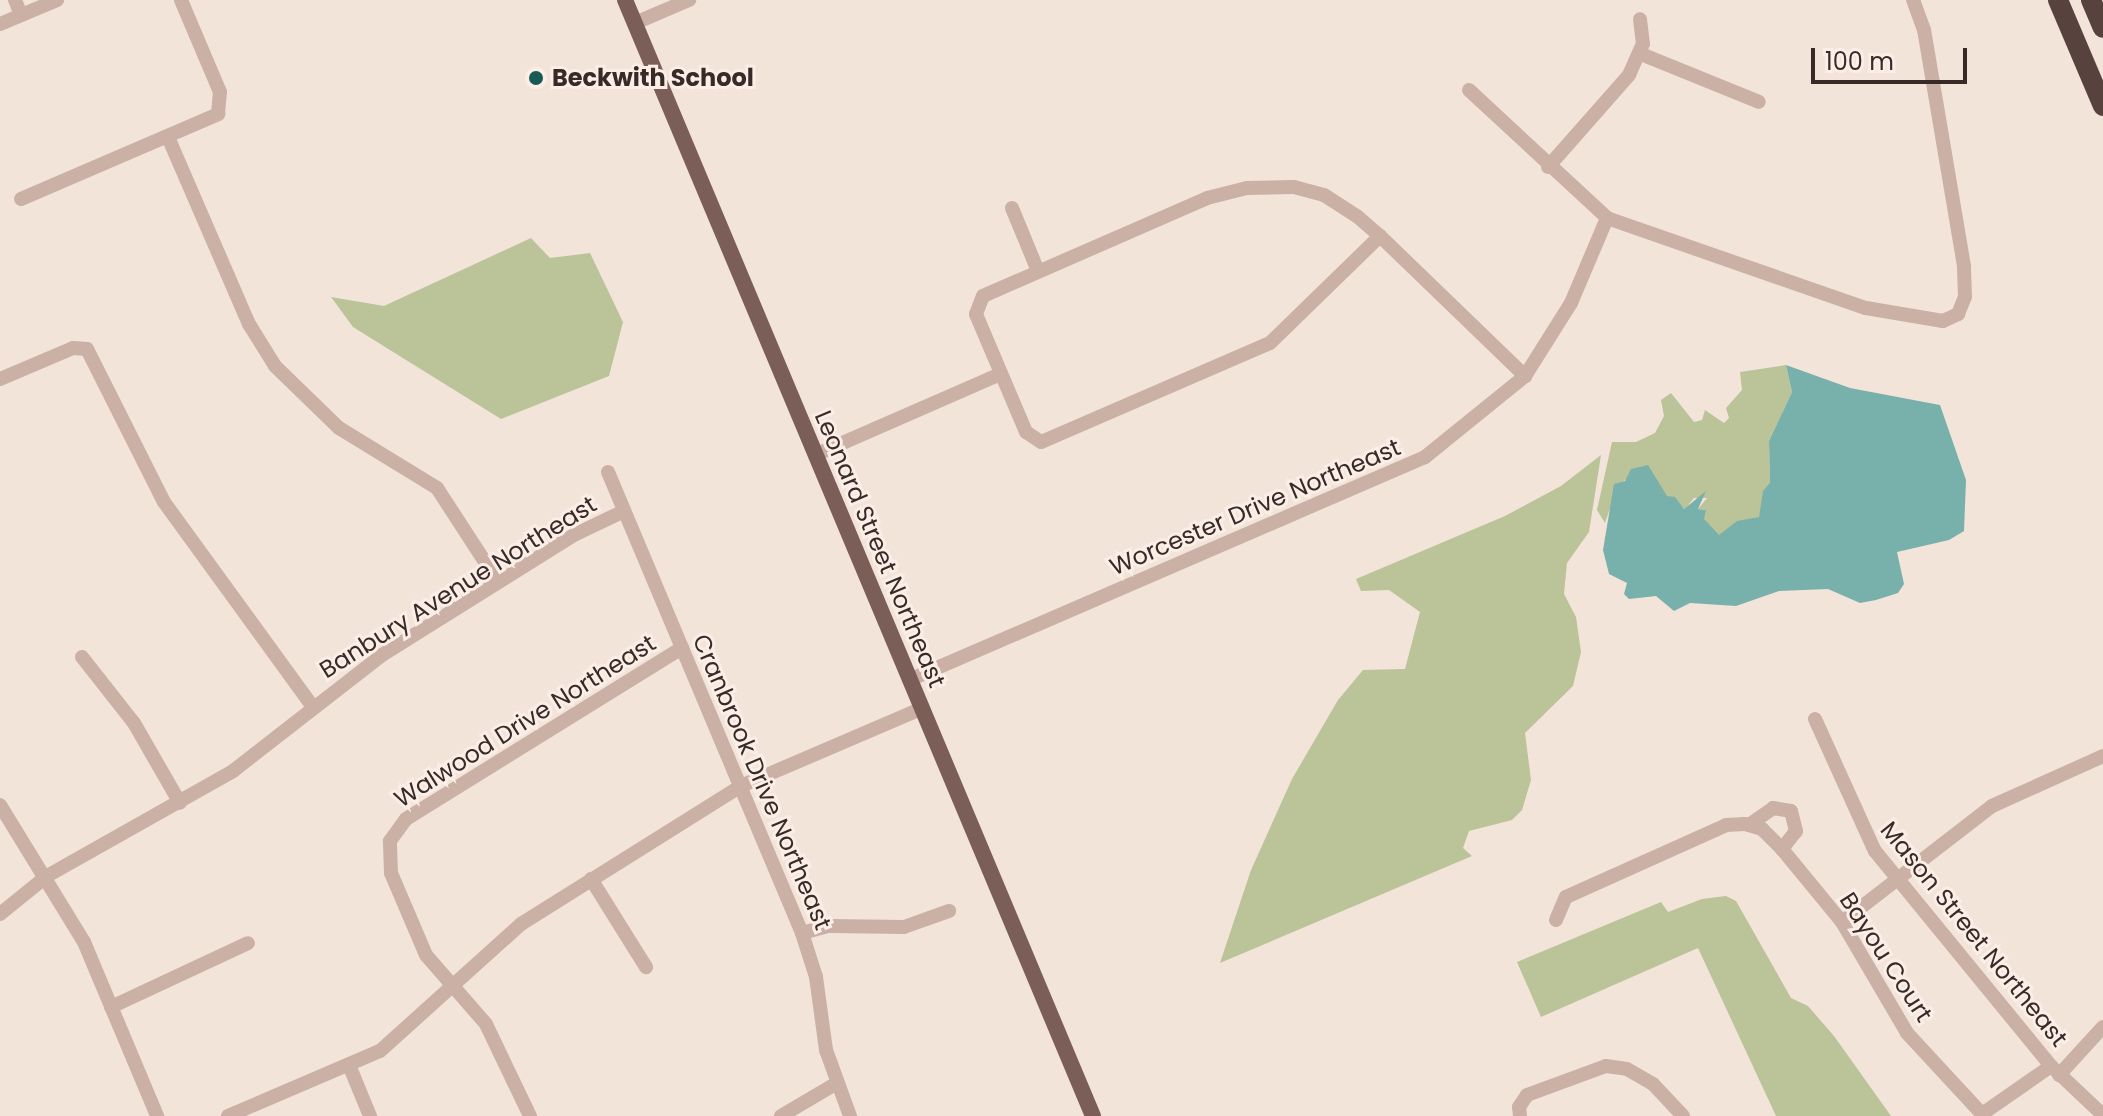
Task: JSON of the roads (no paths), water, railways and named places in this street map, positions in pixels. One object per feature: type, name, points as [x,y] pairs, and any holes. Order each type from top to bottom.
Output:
[{"type":"highway","points":[[2058,0],[2103,106]]},
{"type":"highway","points":[[2091,0],[2103,28]]},
{"type":"main road","name":"Leonard Street Northeast","points":[[625,0],[1093,1116]]},
{"type":"street","points":[[15,0],[21,15]]},
{"type":"street","points":[[0,24],[57,0]]},
{"type":"street","points":[[21,199],[168,137],[222,108],[220,92],[181,0]]},
{"type":"street","points":[[635,23],[689,0]]},
{"type":"street","points":[[1469,90],[1548,167],[1607,218],[1866,308],[1928,322],[1952,318],[1965,297],[1964,266],[1924,30],[1913,0]]},
{"type":"street","points":[[1548,167],[1615,95],[1641,54],[1640,19]]},
{"type":"street","points":[[1641,54],[1759,102]]},
{"type":"street","points":[[168,137],[244,314],[275,366],[339,428],[437,488],[498,582]]},
{"type":"street","points":[[1380,236],[1270,343],[1041,442],[1026,432],[976,314],[978,300],[1207,198],[1247,188],[1278,186],[1324,195],[1380,236],[1525,376]]},
{"type":"street","points":[[1012,208],[1038,271]]},
{"type":"street","name":"Worcester Drive Northeast","points":[[909,680],[1394,473],[1463,429],[1525,376],[1571,303],[1607,218]]},
{"type":"street","points":[[0,379],[81,346],[91,356],[166,506],[312,706]]},
{"type":"street","points":[[815,455],[1000,374]]},
{"type":"street","name":"Cranbrook Drive Northeast","points":[[608,472],[802,933],[837,1083],[850,1116]]},
{"type":"street","name":"Banbury Avenue Northeast","points":[[0,914],[47,876],[233,771],[312,706],[498,582],[624,511]]},
{"type":"street","name":"Walwood Drive Northeast","points":[[453,985],[426,955],[391,873],[388,854],[394,833],[406,819],[682,648]]},
{"type":"street","points":[[82,657],[134,723],[180,803]]},
{"type":"street","points":[[228,1116],[349,1065],[396,1040],[521,924],[741,786],[921,709]]},
{"type":"street","name":"Mason Street Northeast","points":[[1815,719],[1865,836],[2055,1070],[2103,1115]]},
{"type":"street","points":[[1842,922],[1992,806],[2103,756]]},
{"type":"street","points":[[0,805],[47,876],[84,942],[157,1116]]},
{"type":"street","points":[[1556,920],[1566,897],[1726,825],[1749,825],[1773,808],[1791,811],[1796,831],[1782,849]]},
{"type":"street","name":"Bayou Court","points":[[1749,825],[1762,829],[1782,849],[1842,922],[1907,1033],[1982,1114],[2055,1070]]},
{"type":"street","points":[[591,879],[646,967]]},
{"type":"street","points":[[802,933],[829,926],[904,927],[949,911]]},
{"type":"street","points":[[111,1007],[248,943]]},
{"type":"street","points":[[453,985],[494,1036],[530,1116]]},
{"type":"street","points":[[2055,1070],[2103,1027]]},
{"type":"street","points":[[349,1065],[370,1116]]},
{"type":"street","points":[[1520,1116],[1519,1107],[1527,1095],[1606,1066],[1627,1069],[1653,1084],[1683,1116]]},
{"type":"street","points":[[781,1116],[837,1083]]},
{"type":"water","points":[[1786,365],[1850,388],[1940,405],[1966,480],[1964,531],[1949,540],[1897,552],[1904,584],[1898,593],[1876,600],[1860,603],[1828,589],[1779,591],[1736,606],[1690,603],[1674,611],[1656,596],[1629,599],[1624,594],[1627,583],[1609,574],[1603,550],[1614,484],[1625,481],[1631,469],[1648,465],[1667,496],[1675,497],[1684,509],[1706,491],[1698,509],[1706,510],[1704,519],[1719,535],[1737,521],[1759,517],[1763,491],[1770,483],[1769,441],[1792,392]]},
{"type":"place","name":"Beckwith School","points":[[536,78]]}]
